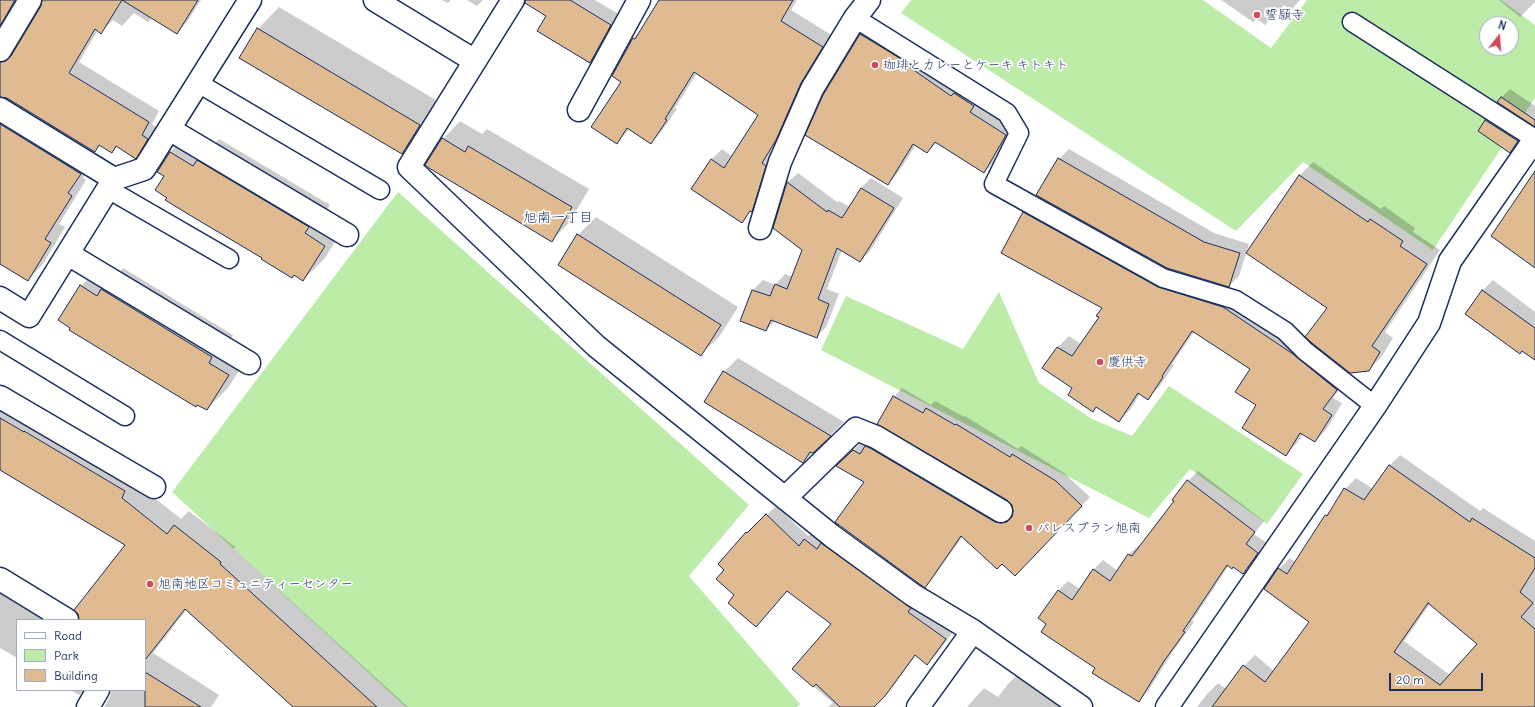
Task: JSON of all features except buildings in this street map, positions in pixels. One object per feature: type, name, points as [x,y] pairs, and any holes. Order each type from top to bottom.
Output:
[{"type":"street","points":[[0,50],[30,0]]},
{"type":"street","points":[[1,301],[29,316],[111,184],[144,169],[250,0]]},
{"type":"street","points":[[375,0],[475,61]]},
{"type":"street","points":[[513,0],[409,167],[596,346],[832,536],[913,595],[972,631],[1081,707]]},
{"type":"street","points":[[579,110],[639,0]]},
{"type":"street","points":[[760,228],[780,162],[812,89],[855,18],[869,0]]},
{"type":"street","points":[[0,109],[111,184]]},
{"type":"street","points":[[169,129],[346,235]]},
{"type":"street","points":[[1167,707],[1375,406],[1429,323],[1450,261],[1535,139]]},
{"type":"street","points":[[68,254],[249,363]]},
{"type":"street","points":[[0,397],[154,487]]},
{"type":"street","points":[[785,498],[856,429],[876,436],[1001,511]]},
{"type":"street","points":[[0,579],[66,619]]},
{"type":"street","points":[[918,707],[972,631]]},
{"type":"street","points":[[88,707],[97,691]]},
{"type":"lane","points":[[855,18],[1007,113],[1019,133],[994,184],[1163,278],[1236,300],[1285,331],[1304,351],[1375,406]]},
{"type":"lane","points":[[1352,22],[1535,139]]},
{"type":"lane","points":[[198,83],[380,190]]},
{"type":"lane","points":[[111,184],[230,259]]},
{"type":"lane","points":[[0,340],[125,416]]},
{"type":"green space","points":[[911,0],[1203,0],[1271,48],[1307,0],[1501,0],[1535,25],[1535,98],[1433,250],[1303,162],[1236,231],[901,13]]},
{"type":"green space","points":[[398,192],[749,505],[689,576],[800,704],[797,707],[406,707],[172,492]]},
{"type":"green space","points":[[999,292],[1039,383],[1092,419],[1132,436],[1169,386],[1303,474],[1267,524],[1190,469],[1149,518],[821,350],[846,296],[963,349]]},
{"type":"place","name":"誓願寺","points":[[1257,15]]},
{"type":"place","name":"珈琲とカレーとケーキ キトキト","points":[[875,65]]},
{"type":"place","name":"慶供寺","points":[[1100,362]]},
{"type":"place","name":"パレスブラン旭南","points":[[1029,528]]},
{"type":"place","name":"旭南地区コミュニティーセンター","points":[[150,584]]},
{"type":"district","name":"旭南一丁目","points":[[558,218]]}]
